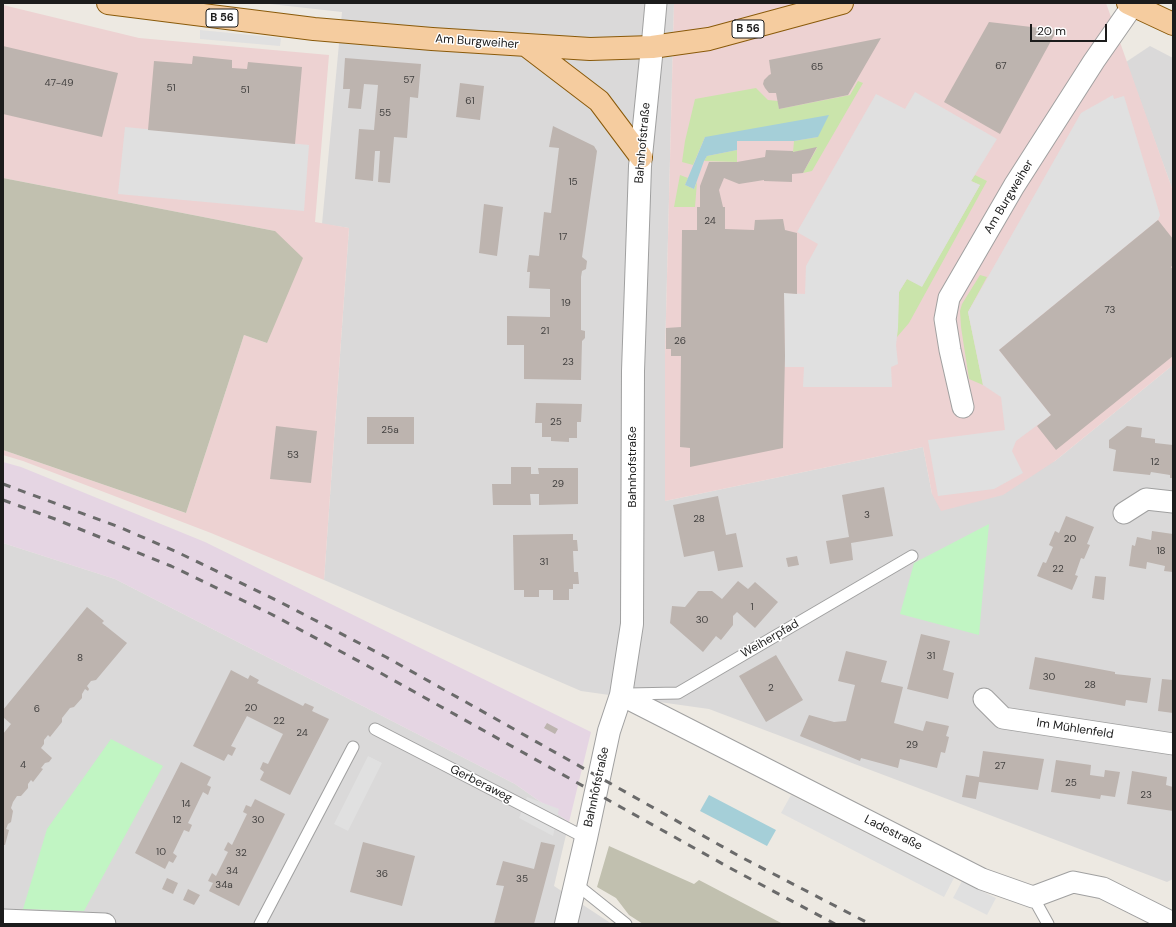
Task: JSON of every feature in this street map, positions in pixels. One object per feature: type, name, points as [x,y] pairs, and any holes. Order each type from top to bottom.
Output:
[{"type":"main road","name":"Am Burgweiher","points":[[108,3],[314,29],[527,46],[590,49],[652,47],[709,40],[842,3]]},
{"type":"main road","name":"Am Burgweiher","points":[[1131,4],[1173,24]]},
{"type":"main road","points":[[527,46],[599,101],[641,157]]},
{"type":"street","name":"Bahnhofstraße","points":[[566,924],[609,731],[621,694],[632,624],[633,371],[641,157],[656,3]]},
{"type":"street","name":"Am Burgweiher","points":[[963,407],[950,350],[945,319],[949,298],[1014,186],[1131,4]]},
{"type":"street","points":[[1124,513],[1146,499],[1173,502]]},
{"type":"street","name":"Ladestraße","points":[[621,694],[982,878],[1033,897]]},
{"type":"street","name":"Im Mühlenfeld","points":[[984,699],[1003,718],[1173,744]]},
{"type":"street","points":[[1033,897],[1073,882],[1103,888],[1173,923]]},
{"type":"street","points":[[3,920],[105,924]]},
{"type":"lane","name":"Weiherpfad","points":[[621,694],[678,693],[912,556]]},
{"type":"lane","name":"Gerberaweg","points":[[375,729],[586,838]]},
{"type":"lane","points":[[260,924],[353,747]]},
{"type":"lane","points":[[576,884],[626,924]]},
{"type":"lane","points":[[1033,897],[1048,924]]},
{"type":"shaded area","points":[[261,3],[674,3],[665,355],[665,501],[923,447],[932,494],[1055,461],[1173,365],[1173,879],[1167,882],[709,709],[581,691],[324,580],[349,228],[322,224],[342,12]]},
{"type":"shaded area","points":[[674,3],[1106,3],[1173,191],[1173,365],[1055,461],[1003,495],[941,511],[932,494],[923,447],[665,501],[665,355]]},
{"type":"shaded area","points":[[3,5],[139,38],[329,55],[315,222],[349,228],[324,580],[211,533],[23,461],[3,455],[3,450],[186,513],[244,335],[267,343],[275,231],[3,178]]},
{"type":"shaded area","points":[[200,30],[281,38],[280,46],[200,39]]},
{"type":"shaded area","points":[[1150,46],[1173,58],[1173,191],[1126,62]]},
{"type":"shaded area","points":[[915,92],[997,139],[971,181],[980,185],[922,287],[907,279],[899,292],[896,345],[898,364],[891,367],[892,387],[803,387],[804,367],[785,367],[784,293],[805,294],[806,266],[818,244],[797,232],[876,94],[905,109]]},
{"type":"shaded area","points":[[1113,95],[1114,99],[1124,96],[1160,215],[1158,220],[999,350],[1051,415],[1016,441],[1012,451],[1023,473],[994,489],[938,496],[928,440],[1005,430],[1001,397],[983,385],[968,312],[1081,113]]},
{"type":"shaded area","points":[[125,127],[309,145],[304,211],[118,194]]},
{"type":"shaded area","points":[[3,178],[275,231],[303,258],[267,343],[244,335],[186,513],[3,450]]},
{"type":"shaded area","points":[[3,462],[21,467],[205,542],[591,732],[569,822],[515,784],[115,579],[3,543]]},
{"type":"shaded area","points":[[3,543],[115,579],[515,784],[569,822],[554,886],[612,924],[3,924]]},
{"type":"shaded area","points":[[368,756],[382,763],[348,831],[334,824]]},
{"type":"shaded area","points":[[791,795],[954,878],[944,897],[781,813]]},
{"type":"shaded area","points":[[527,797],[559,809],[553,836],[519,818]]},
{"type":"shaded area","points":[[609,846],[694,884],[699,880],[783,924],[643,924],[629,915],[616,898],[597,887]]},
{"type":"shaded area","points":[[962,881],[996,898],[987,915],[953,898]]},
{"type":"green space","points":[[858,81],[863,83],[812,171],[803,173],[817,148],[793,152],[794,141],[818,137],[705,137],[693,165],[682,162],[685,141],[695,99],[756,88],[768,100],[778,101],[779,109],[850,95]]},
{"type":"green space","points":[[737,150],[737,162],[704,161],[707,156]]},
{"type":"green space","points":[[680,175],[688,178],[685,185],[694,189],[697,182],[695,207],[674,207]]},
{"type":"green space","points":[[975,175],[987,181],[909,323],[897,337],[899,292],[907,279],[922,286],[980,185],[971,181]]},
{"type":"green space","points":[[980,275],[987,277],[968,312],[983,385],[969,379],[960,311],[962,304]]},
{"type":"green space","points":[[989,524],[979,635],[900,614],[914,563]]},
{"type":"green space","points":[[111,739],[163,766],[84,911],[23,909],[47,829]]},
{"type":"water","points":[[829,115],[818,137],[794,141],[737,141],[737,150],[707,156],[694,189],[685,185],[705,137]]},
{"type":"water","points":[[709,795],[776,830],[767,846],[700,811]]},
{"type":"building","points":[[989,22],[1057,30],[1000,134],[944,102]]},
{"type":"building","points":[[881,38],[848,95],[779,109],[776,93],[769,93],[763,84],[764,80],[771,74],[769,60]]},
{"type":"building","points":[[3,46],[118,73],[102,137],[3,114]]},
{"type":"building","points":[[193,56],[232,60],[232,68],[247,69],[248,62],[302,67],[295,144],[148,130],[154,61],[192,64]]},
{"type":"building","points":[[345,58],[421,64],[418,98],[410,97],[407,138],[394,137],[390,183],[378,182],[380,151],[375,151],[373,181],[355,179],[359,129],[374,130],[378,85],[364,84],[361,109],[348,108],[350,89],[343,89]]},
{"type":"building","points":[[460,83],[484,86],[480,120],[456,117]]},
{"type":"building","points":[[553,126],[594,146],[597,151],[582,257],[587,261],[586,269],[582,271],[581,277],[581,330],[585,331],[585,338],[582,341],[581,380],[524,379],[524,345],[507,345],[507,316],[550,317],[550,289],[529,288],[530,272],[527,272],[529,255],[539,256],[544,212],[551,213],[559,148],[549,147]]},
{"type":"building","points":[[817,147],[803,173],[792,174],[792,182],[764,180],[739,184],[724,178],[719,190],[723,207],[725,207],[725,229],[754,230],[755,220],[783,219],[785,230],[797,233],[797,294],[784,293],[785,356],[783,448],[690,467],[690,448],[680,447],[681,356],[671,356],[671,349],[666,349],[666,328],[681,327],[682,230],[697,230],[697,207],[700,207],[700,186],[709,162],[737,162],[765,157],[766,150],[793,152]]},
{"type":"building","points":[[484,204],[503,207],[497,256],[479,253]]},
{"type":"building","points":[[1158,220],[1173,239],[1173,265],[1171,267],[1173,270],[1173,356],[1056,450],[1037,426],[1051,415],[999,350]]},
{"type":"building","points":[[536,403],[582,404],[581,422],[577,422],[577,438],[569,438],[569,442],[551,441],[551,437],[542,437],[542,423],[535,423]]},
{"type":"building","points":[[367,417],[414,417],[414,444],[367,444]]},
{"type":"building","points":[[276,426],[317,431],[311,483],[270,479]]},
{"type":"building","points":[[1127,426],[1142,428],[1141,437],[1155,439],[1155,443],[1173,445],[1173,478],[1170,478],[1170,475],[1151,472],[1150,475],[1113,471],[1116,450],[1109,448],[1109,440]]},
{"type":"building","points":[[511,467],[531,467],[531,474],[539,474],[538,468],[578,468],[578,504],[539,505],[539,494],[530,494],[531,505],[493,505],[492,484],[511,484]]},
{"type":"building","points":[[884,487],[893,536],[851,543],[853,560],[830,564],[826,541],[849,537],[842,495]]},
{"type":"building","points":[[718,496],[726,535],[736,533],[743,567],[718,571],[714,551],[684,557],[673,505]]},
{"type":"building","points":[[1066,516],[1094,527],[1087,544],[1090,545],[1084,559],[1081,558],[1075,575],[1078,576],[1072,590],[1037,576],[1043,562],[1046,563],[1053,547],[1049,545],[1055,531],[1059,533]]},
{"type":"building","points":[[1152,531],[1173,534],[1173,572],[1164,571],[1165,566],[1147,562],[1146,569],[1129,566],[1132,545],[1135,546],[1137,537],[1151,540]]},
{"type":"building","points":[[573,534],[573,540],[577,540],[578,551],[573,551],[574,572],[578,572],[579,584],[573,584],[573,589],[569,589],[569,600],[553,600],[553,590],[539,590],[539,597],[524,597],[524,590],[514,590],[513,535]]},
{"type":"building","points":[[797,556],[799,565],[788,567],[786,558]]},
{"type":"building","points":[[1095,576],[1106,577],[1104,600],[1092,598]]},
{"type":"building","points":[[738,581],[748,589],[755,582],[778,602],[755,628],[737,612],[733,616],[733,625],[721,640],[716,636],[703,652],[670,623],[672,606],[685,607],[698,591],[712,591],[722,599]]},
{"type":"building","points":[[87,607],[104,621],[102,623],[127,643],[96,680],[91,681],[87,686],[89,689],[88,691],[85,689],[82,694],[82,698],[74,707],[70,708],[62,718],[62,722],[50,737],[48,735],[44,740],[44,744],[41,748],[52,758],[41,768],[43,769],[33,782],[31,780],[28,784],[28,788],[21,796],[17,796],[13,802],[11,808],[13,811],[11,822],[8,824],[6,829],[9,830],[5,845],[3,845],[3,734],[11,724],[3,717],[3,710]]},
{"type":"building","points":[[921,634],[950,641],[943,670],[954,673],[948,699],[907,689]]},
{"type":"building","points":[[846,651],[887,661],[881,682],[903,687],[894,723],[923,731],[926,721],[949,726],[946,736],[949,737],[945,753],[941,752],[937,768],[900,759],[898,768],[861,758],[860,761],[800,736],[809,715],[834,722],[846,721],[855,685],[838,681]]},
{"type":"building","points":[[776,655],[803,700],[766,722],[739,676]]},
{"type":"building","points":[[1035,657],[1115,672],[1115,674],[1151,678],[1147,703],[1126,700],[1125,706],[1029,689]]},
{"type":"building","points":[[231,670],[248,679],[250,675],[259,680],[257,683],[303,706],[305,703],[314,707],[312,711],[329,719],[290,795],[260,780],[264,772],[260,769],[263,762],[268,764],[283,734],[247,716],[231,746],[236,748],[232,756],[228,754],[224,761],[193,746]]},
{"type":"building","points":[[1162,679],[1173,680],[1173,713],[1158,711]]},
{"type":"building","points":[[547,723],[558,729],[555,734],[544,728]]},
{"type":"building","points":[[983,751],[1044,759],[1038,790],[979,782],[976,799],[962,797],[966,775],[979,777]]},
{"type":"building","points":[[1056,760],[1091,765],[1090,775],[1104,777],[1105,770],[1120,772],[1115,797],[1101,795],[1100,799],[1051,792]]},
{"type":"building","points":[[181,762],[211,777],[207,785],[211,787],[208,795],[203,792],[188,823],[192,825],[189,832],[184,830],[173,853],[177,856],[173,863],[169,861],[165,869],[135,853]]},
{"type":"building","points":[[1132,771],[1167,777],[1166,785],[1173,787],[1173,811],[1127,804]]},
{"type":"building","points":[[255,799],[285,814],[239,906],[209,891],[213,883],[208,881],[212,873],[216,876],[228,852],[224,850],[228,842],[232,845],[247,814],[243,812],[246,805],[251,807]]},
{"type":"building","points":[[363,842],[415,856],[402,906],[350,892]]},
{"type":"building","points":[[541,842],[555,845],[534,924],[494,924],[504,886],[496,885],[503,861],[534,869]]},
{"type":"building","points":[[167,878],[178,883],[173,894],[162,889]]},
{"type":"building","points":[[188,889],[200,895],[194,905],[183,900]]},
{"type":"railway","points":[[3,484],[119,527],[177,552],[278,601],[386,657],[739,856],[870,924]]},
{"type":"railway","points":[[3,500],[55,519],[171,566],[271,614],[377,671],[730,868],[835,924]]}]
